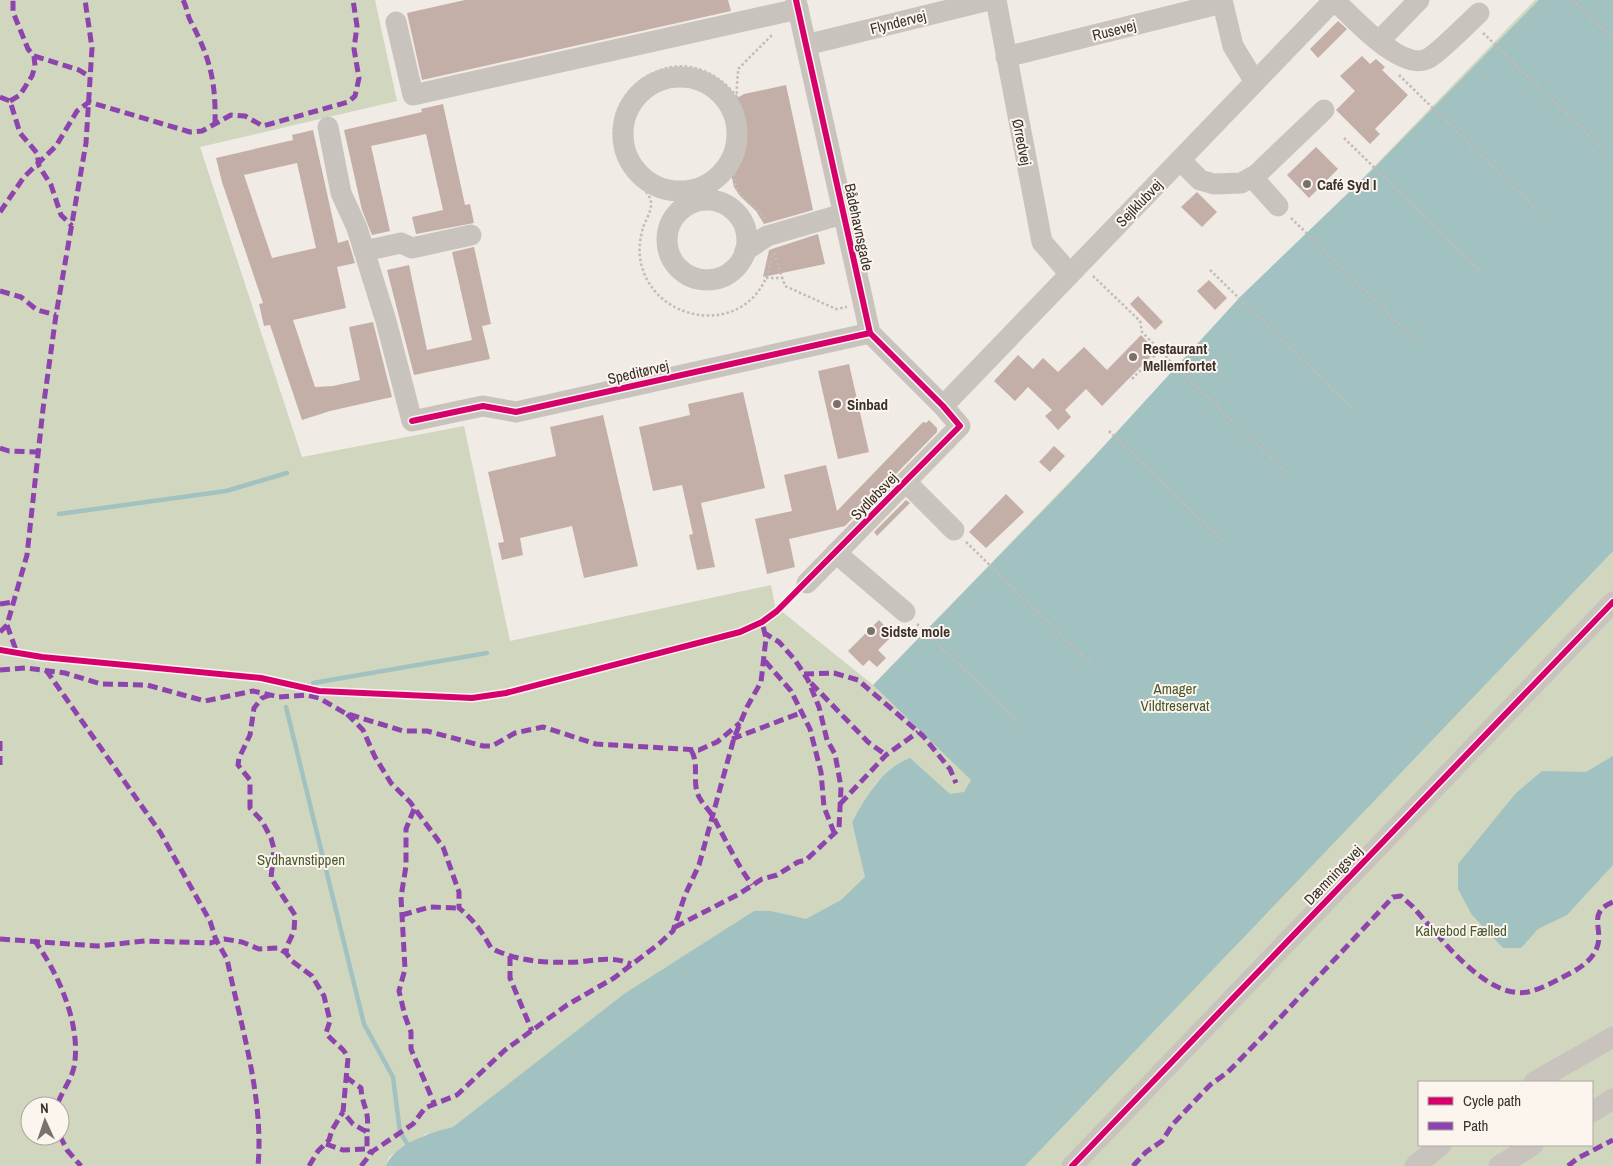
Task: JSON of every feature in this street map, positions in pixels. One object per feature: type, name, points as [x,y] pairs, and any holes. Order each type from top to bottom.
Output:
[{"type":"street","name":"Flyndervej","points":[[806,44],[989,0]]},
{"type":"street","name":"Ørredvej","points":[[996,0],[1042,242],[1075,269]]},
{"type":"street","points":[[1334,0],[1379,41],[1398,54],[1416,61],[1428,59],[1479,13]]},
{"type":"street","name":"Sejlklubvej","points":[[943,406],[1334,0]]},
{"type":"street","points":[[1379,41],[1419,0]]},
{"type":"street","name":"Rusevej","points":[[1006,57],[1222,2]]},
{"type":"street","points":[[1222,2],[1233,46],[1254,82]]},
{"type":"street","name":"Bådehavnsgade","points":[[797,5],[870,333]]},
{"type":"street","points":[[396,22],[412,95],[797,5]]},
{"type":"street","points":[[684,77],[702,81],[718,91],[730,105],[737,123],[738,142],[732,160],[721,176],[696,190],[666,190],[649,183],[635,170],[626,153],[622,135],[625,116],[634,100],[648,86],[665,78],[684,77]]},
{"type":"street","points":[[1180,160],[1200,180],[1214,184],[1241,183],[1252,177],[1324,110]]},
{"type":"street","points":[[328,127],[340,193],[364,251],[401,243],[412,248],[471,235]]},
{"type":"street","points":[[721,176],[724,204]]},
{"type":"street","points":[[1252,177],[1278,206]]},
{"type":"street","points":[[666,190],[676,215]]},
{"type":"street","points":[[767,231],[740,218],[724,204],[711,200],[698,202],[686,206],[676,215],[669,227],[667,240],[669,254],[676,266],[686,275],[705,280],[725,276],[736,268],[745,251],[767,231],[843,214]]},
{"type":"street","points":[[740,218],[746,230],[745,251]]},
{"type":"street","name":"Speditørvej","points":[[364,251],[386,321],[412,421],[483,406],[516,412],[870,333]]},
{"type":"street","points":[[870,333],[943,406]]},
{"type":"street","name":"Sydløbsvej","points":[[806,583],[960,426],[943,406]]},
{"type":"street","points":[[906,482],[954,530]]},
{"type":"street","points":[[836,553],[905,612]]},
{"type":"street","name":"Dæmningsvej","points":[[1072,1166],[1613,602]]},
{"type":"street","points":[[1536,1081],[1613,1037]]},
{"type":"street","points":[[1593,1111],[1613,1100]]},
{"type":"street","points":[[1415,1166],[1439,1146]]},
{"type":"street","points":[[1499,1166],[1532,1146]]},
{"type":"path","points":[[1572,0],[1613,39]]},
{"type":"path","points":[[767,231],[764,218],[740,194],[735,183],[736,170],[746,137],[744,119],[737,98],[738,69],[778,29]]},
{"type":"path","points":[[1494,43],[1604,150]]},
{"type":"path","points":[[1398,54],[1392,68],[1541,214]]},
{"type":"path","points":[[737,98],[718,78],[704,71],[686,66],[669,67],[639,79],[622,99],[614,129],[615,146],[628,175],[647,192],[651,204],[640,243],[642,269],[655,292],[665,301],[690,314],[705,317],[721,315],[746,304],[763,285],[773,249],[785,286],[836,309],[863,304]]},
{"type":"path","points":[[1344,138],[1483,274]]},
{"type":"path","points":[[1278,206],[1417,341]]},
{"type":"path","points":[[1075,269],[1140,321],[1142,332],[1289,475]]},
{"type":"path","points":[[1210,270],[1354,410]]},
{"type":"path","points":[[766,278],[782,278]]},
{"type":"path","points":[[1132,379],[1160,350]]},
{"type":"path","points":[[1109,430],[1224,542]]},
{"type":"path","points":[[954,530],[1090,663]]},
{"type":"path","points":[[924,631],[1020,723]]},
{"type":"green space","points":[[0,0],[375,0],[397,101],[200,147],[302,457],[464,426],[510,641],[771,585],[775,606],[873,685],[930,740],[882,676],[1535,0],[1613,0],[1613,1166],[393,1166],[429,1132],[389,1157],[386,1166],[0,1166]],"holes":[[[894,766],[860,853],[852,822],[875,784]]]},
{"type":"water","name":"Amager Vildtreservat","points":[[1539,0],[1613,0],[1613,551],[1025,1166],[386,1166],[390,1158],[405,1145],[435,1132],[453,1127],[624,994],[754,911],[771,911],[806,919],[841,900],[865,877],[852,822],[876,784],[900,763],[910,758],[950,794],[964,792],[971,780],[873,685],[1070,483],[1241,296],[1372,170]]},
{"type":"water","points":[[1613,756],[1613,865],[1567,915],[1538,929],[1521,948],[1503,948],[1472,915],[1458,889],[1458,864],[1516,793],[1542,771],[1586,772]]},
{"type":"building","points":[[465,0],[728,0],[731,11],[422,80],[407,13]]},
{"type":"building","points":[[1338,21],[1347,29],[1318,58],[1310,49]]},
{"type":"building","points":[[1362,56],[1370,64],[1376,59],[1385,67],[1382,70],[1408,95],[1375,129],[1380,134],[1370,144],[1336,110],[1355,91],[1340,76]]},
{"type":"building","points":[[786,85],[813,210],[764,224],[756,211],[740,196],[734,187],[731,174],[741,150],[743,134],[734,100],[744,94]]},
{"type":"building","points":[[443,104],[465,205],[470,204],[474,223],[416,234],[412,217],[443,210],[426,134],[371,146],[390,231],[372,235],[362,210],[344,130],[422,112],[421,109]]},
{"type":"building","points":[[313,130],[338,243],[348,240],[355,263],[337,267],[346,308],[293,320],[315,387],[333,386],[360,380],[349,327],[373,322],[392,397],[330,411],[302,420],[270,325],[264,326],[259,304],[263,303],[222,182],[216,158],[293,140],[292,135]],"holes":[[[297,163],[316,248],[272,258],[244,175]]]},
{"type":"building","points":[[1316,147],[1338,169],[1309,198],[1287,175]]},
{"type":"building","points":[[1197,192],[1217,212],[1202,227],[1181,207]]},
{"type":"building","points":[[818,234],[825,264],[763,277],[769,250]]},
{"type":"building","points":[[474,247],[491,324],[482,326],[490,359],[414,375],[387,270],[409,265],[427,350],[472,340],[452,252]]},
{"type":"building","points":[[1209,280],[1227,298],[1215,310],[1197,291]]},
{"type":"building","points":[[1138,296],[1163,322],[1155,330],[1130,304]]},
{"type":"building","points":[[1141,335],[1156,351],[1102,406],[1086,389],[1065,410],[1071,417],[1058,430],[1045,416],[1052,410],[1028,387],[1015,401],[994,381],[1018,355],[1033,369],[1043,358],[1058,372],[1084,347],[1107,370]]},
{"type":"building","points":[[849,364],[869,452],[838,459],[818,371]]},
{"type":"building","points":[[743,392],[765,488],[701,503],[715,567],[697,570],[689,535],[693,534],[682,485],[653,491],[639,427],[690,415],[688,404]]},
{"type":"building","points":[[603,415],[638,566],[584,578],[572,526],[520,538],[523,555],[502,560],[498,543],[504,542],[488,472],[556,456],[550,427]]},
{"type":"building","points":[[929,420],[937,428],[937,432],[845,526],[789,539],[795,567],[767,574],[755,519],[792,511],[784,475],[826,465],[837,511],[923,422],[926,423]]},
{"type":"building","points":[[1054,446],[1065,456],[1050,472],[1039,462]]},
{"type":"building","points":[[1006,494],[1024,512],[986,548],[969,532]]},
{"type":"building","points":[[906,500],[910,503],[877,536],[874,532]]},
{"type":"building","points":[[879,620],[893,635],[878,650],[886,658],[877,667],[869,660],[863,666],[848,651]]},
{"type":"waterway","points":[[59,514],[226,491],[287,473]]},
{"type":"waterway","points":[[313,683],[487,653]]},
{"type":"waterway","points":[[286,707],[364,1024],[393,1077],[400,1132],[408,1145]]},
{"type":"marked path","points":[[10,101],[20,95],[32,76],[35,66],[34,56],[28,49],[13,12],[13,0]]},
{"type":"marked path","points":[[0,632],[7,625],[27,555],[43,409],[56,315],[86,143],[92,48],[85,0]]},
{"type":"marked path","points":[[183,0],[207,59],[213,83],[215,123]]},
{"type":"marked path","points":[[0,212],[24,177],[56,146],[77,111],[89,102],[190,132],[202,131],[231,115],[245,116],[263,126],[348,102],[355,96],[359,78],[354,49],[357,26],[353,0]]},
{"type":"marked path","points":[[34,56],[79,70],[90,77]]},
{"type":"marked path","points":[[0,97],[10,101],[20,133],[37,153],[39,166],[51,185],[61,215],[72,226]]},
{"type":"marked path","points":[[0,291],[21,297],[37,310],[56,315]]},
{"type":"marked path","points":[[0,448],[9,451],[38,452]]},
{"type":"marked path","points":[[0,604],[13,602]]},
{"type":"marked path","points":[[361,1166],[373,1151],[413,1124],[425,1108],[457,1095],[505,1050],[567,1005],[614,978],[673,931],[685,895],[699,865],[734,738],[747,707],[761,682],[766,638],[762,622]]},
{"type":"marked path","points":[[7,625],[17,653]]},
{"type":"marked path","points":[[675,927],[739,894],[762,879],[777,875],[798,862],[806,860],[839,829],[841,787],[835,754],[827,740],[819,707],[808,680],[795,660],[779,642],[766,634]]},
{"type":"marked path","points":[[765,661],[791,691],[810,729],[821,772],[824,807],[835,835]]},
{"type":"marked path","points":[[0,670],[26,668],[65,673],[101,684],[147,685],[205,701],[253,691],[279,697],[307,695],[319,698],[345,713],[403,731],[427,731],[483,746],[492,746],[515,733],[543,727],[596,744],[699,750],[717,742],[740,723]]},
{"type":"marked path","points":[[46,670],[160,832],[210,921],[216,940],[227,959],[255,1088],[258,1114],[258,1166]]},
{"type":"marked path","points":[[804,674],[834,673],[858,680],[923,736],[950,769],[956,783]]},
{"type":"marked path","points":[[811,683],[868,742],[886,755]]},
{"type":"marked path","points":[[270,695],[262,698],[254,708],[250,735],[239,758],[238,765],[250,780],[250,808],[262,821],[271,838],[274,849],[271,878],[295,915],[294,931],[286,953],[292,961],[312,976],[324,996],[330,1021],[326,1033],[344,1051],[348,1058],[343,1112],[353,1124],[367,1132],[367,1149],[371,1153]]},
{"type":"marked path","points":[[732,739],[803,712]]},
{"type":"marked path","points":[[347,714],[363,730],[375,757],[391,783],[410,802],[443,847],[459,892],[459,908],[477,926],[491,948],[501,953],[533,961],[578,962],[611,959],[631,964]]},
{"type":"marked path","points":[[840,804],[886,755],[918,732]]},
{"type":"marked path","points":[[0,741],[0,765]]},
{"type":"marked path","points":[[691,750],[695,760],[698,796],[714,818],[752,885]]},
{"type":"marked path","points":[[414,809],[406,829],[406,866],[401,897],[405,969],[399,991],[411,1032],[411,1049],[434,1103]]},
{"type":"marked path","points":[[1133,1166],[1146,1152],[1162,1141],[1173,1124],[1210,1085],[1228,1072],[1262,1037],[1393,897],[1401,896],[1412,906],[1449,948],[1479,976],[1495,986],[1512,992],[1528,992],[1550,984],[1579,968],[1589,960],[1598,944],[1598,915],[1605,906],[1613,902]]},
{"type":"marked path","points":[[402,915],[430,907],[459,908]]},
{"type":"marked path","points":[[0,939],[97,946],[145,941],[210,943],[224,939],[242,942],[259,949],[278,948],[286,953]]},
{"type":"marked path","points":[[34,940],[59,983],[66,1000],[74,1034],[76,1051],[74,1067],[61,1096]]},
{"type":"marked path","points":[[510,956],[510,978],[532,1031]]},
{"type":"marked path","points":[[346,1077],[361,1088],[367,1113],[367,1132]]},
{"type":"marked path","points":[[309,1166],[318,1151],[329,1140],[332,1130],[343,1112]]},
{"type":"marked path","points":[[1568,1166],[1578,1158],[1613,1140]]},
{"type":"marked path","points":[[326,1144],[343,1150],[367,1149]]},
{"type":"marked path","points":[[65,1146],[81,1166]]},
{"type":"cycle path","points":[[0,650],[42,657],[261,678],[319,691],[472,698],[506,693],[740,632],[762,622],[777,611],[960,426],[943,406],[870,333],[796,0]]},
{"type":"cycle path","points":[[412,421],[483,406],[516,412],[870,333]]},
{"type":"cycle path","points":[[1072,1166],[1613,602]]},
{"type":"place","name":"Café Syd I","points":[[1307,184]]},
{"type":"place","name":"Restaurant Mellemfortet","points":[[1133,357]]},
{"type":"place","name":"Sinbad","points":[[837,404]]},
{"type":"place","name":"Sidste mole","points":[[871,631]]},
{"type":"park label","name":"Sydhavnstippen","points":[[301,859]]},
{"type":"park label","name":"Kalvebod Fælled","points":[[1461,930]]}]
